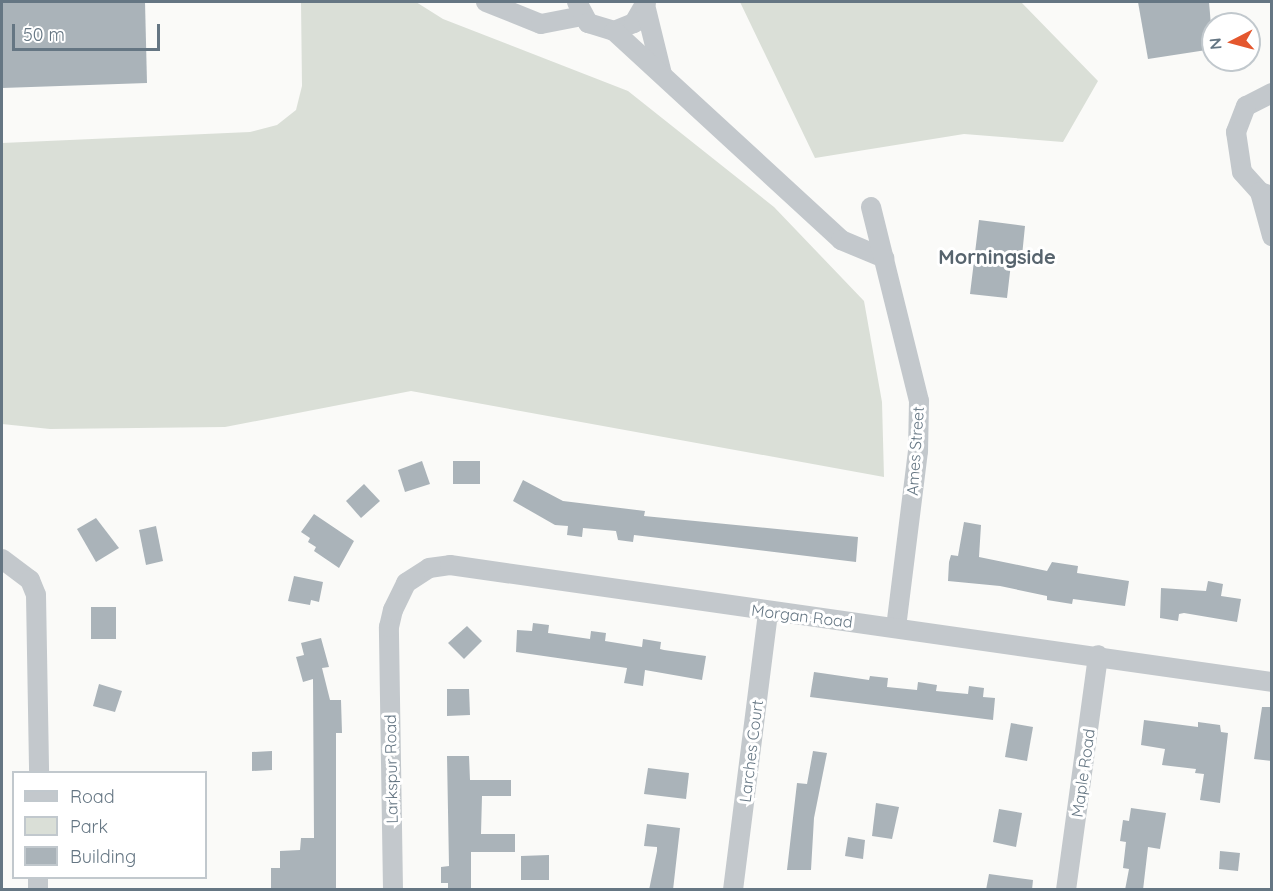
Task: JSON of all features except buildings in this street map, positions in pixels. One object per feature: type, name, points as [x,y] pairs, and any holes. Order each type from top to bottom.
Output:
[{"type":"street","points":[[486,2],[517,8],[542,24],[579,9],[601,30],[614,32],[662,74],[841,240],[884,258]]},
{"type":"street","points":[[614,32],[634,23],[645,3]]},
{"type":"street","points":[[645,3],[662,74]]},
{"type":"street","points":[[1272,93],[1246,106],[1236,132],[1242,172],[1266,194],[1272,236]]},
{"type":"street","name":"Ames Street","points":[[872,207],[919,401],[918,451],[896,628]]},
{"type":"street","points":[[2,559],[30,580],[36,595],[39,771]]},
{"type":"street","name":"Morgan Road","points":[[389,649],[393,610],[406,583],[429,568],[441,565],[768,612],[1098,655],[1272,682]]},
{"type":"street","name":"Larches Court","points":[[733,890],[768,612]]},
{"type":"street","name":"Larkspur Road","points":[[389,649],[393,890]]},
{"type":"street","name":"Maple Road","points":[[1066,890],[1098,655]]},
{"type":"green space","points":[[301,2],[416,2],[443,19],[628,91],[774,207],[864,301],[882,402],[884,477],[411,391],[225,427],[50,429],[2,424],[2,143],[250,132],[277,125],[296,110],[302,86]]},
{"type":"green space","points":[[740,2],[1021,2],[1098,81],[1063,142],[964,134],[815,158]]},
{"type":"district","name":"Morningside","points":[[997,256]]}]
